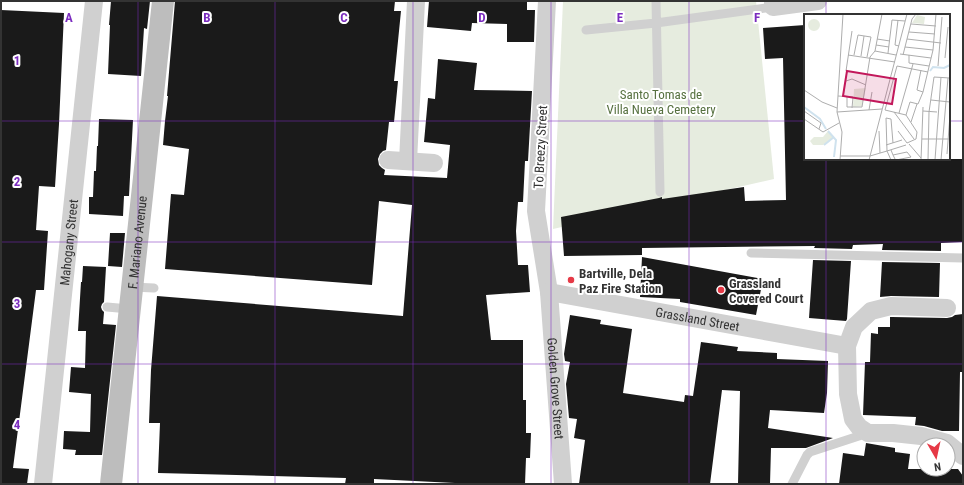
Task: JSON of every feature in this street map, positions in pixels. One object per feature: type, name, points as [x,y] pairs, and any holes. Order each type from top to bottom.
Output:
[{"type":"street","name":"Mahogany Street","points":[[43,484],[94,1]]},
{"type":"street","name":"F. Mariano Avenue","points":[[110,484],[163,1]]},
{"type":"street","points":[[408,161],[416,1]]},
{"type":"street","name":"To Breezy Street","points":[[547,1],[536,211],[549,292]]},
{"type":"street","points":[[773,4],[818,1]]},
{"type":"street","points":[[388,160],[434,163]]},
{"type":"street","name":"Grassland Street","points":[[549,292],[847,346]]},
{"type":"street","name":"Golden Grove Street","points":[[549,292],[563,484]]},
{"type":"street","points":[[947,308],[891,306],[871,311],[854,327],[847,346],[848,394],[854,419],[859,427],[868,433],[893,433],[922,436],[947,443],[963,456]]},
{"type":"lane","points":[[656,1],[660,192]]},
{"type":"lane","points":[[586,30],[656,23],[773,4]]},
{"type":"lane","points":[[750,253],[963,258]]},
{"type":"lane","points":[[132,287],[154,288]]},
{"type":"lane","points":[[107,307],[129,309]]},
{"type":"lane","points":[[792,484],[810,452],[868,433]]},
{"type":"green space","name":"Santo Tomas de Villa Nueva Cemetery","points":[[563,1],[756,1],[774,179],[553,229]]},
{"type":"building","points":[[111,1],[150,1],[147,29],[144,28],[141,76],[108,74]]},
{"type":"building","points":[[175,1],[395,1],[394,11],[401,11],[394,81],[398,81],[394,122],[389,122],[386,150],[380,154],[378,159],[379,165],[385,170],[384,175],[447,178],[450,145],[424,142],[428,98],[435,99],[438,59],[477,63],[474,90],[532,91],[528,161],[525,161],[523,202],[518,202],[516,231],[518,265],[528,265],[530,292],[486,295],[491,340],[523,340],[523,400],[526,400],[526,433],[531,433],[530,458],[526,458],[525,484],[475,484],[374,479],[374,484],[345,484],[346,478],[158,473],[160,423],[149,423],[151,370],[157,296],[403,316],[412,205],[379,201],[372,285],[165,269],[171,194],[184,195],[189,149],[163,145]]},
{"type":"building","points":[[429,1],[527,1],[527,10],[535,10],[534,42],[507,42],[507,24],[472,23],[471,31],[427,27]]},
{"type":"building","points":[[1,10],[64,13],[55,187],[39,186],[36,230],[48,231],[44,290],[36,290],[13,468],[29,469],[27,484],[1,484]]},
{"type":"building","points":[[804,25],[804,160],[963,159],[963,242],[941,243],[941,251],[882,250],[883,244],[853,245],[852,249],[814,248],[815,246],[642,248],[642,255],[564,256],[561,217],[662,197],[662,199],[744,187],[745,201],[786,200],[783,58],[765,59],[763,28]]},
{"type":"building","points":[[99,119],[133,120],[129,196],[124,196],[123,216],[89,214],[89,197],[93,197],[94,171],[96,171]]},
{"type":"building","points":[[110,233],[125,233],[122,267],[108,266]]},
{"type":"building","name":"Grassland Covered Court","points":[[642,257],[763,279],[756,315],[680,302],[680,299],[640,297]]},
{"type":"building","points":[[813,260],[851,261],[846,321],[809,318]]},
{"type":"building","points":[[882,262],[940,263],[939,297],[880,297]]},
{"type":"building","points":[[83,266],[106,267],[104,302],[101,307],[104,312],[103,324],[116,325],[102,455],[75,455],[76,450],[63,449],[64,431],[90,432],[91,394],[69,392],[71,367],[85,368],[86,331],[78,331]]},
{"type":"building","points":[[963,314],[963,372],[960,372],[959,431],[942,431],[915,425],[916,417],[863,415],[865,362],[870,362],[871,333],[878,334],[878,327],[890,327],[890,317],[947,318]]},
{"type":"building","points":[[570,315],[601,320],[600,324],[632,329],[623,393],[684,402],[685,395],[693,396],[701,342],[738,347],[737,351],[777,353],[777,359],[828,361],[827,393],[824,413],[770,410],[768,428],[833,438],[806,448],[771,448],[770,484],[738,484],[740,391],[722,390],[710,484],[579,484],[585,440],[574,438],[577,419],[569,418],[566,384],[570,362],[565,361],[564,354]]},
{"type":"building","points":[[866,443],[895,448],[895,452],[910,454],[908,469],[916,469],[916,477],[956,477],[956,469],[958,469],[963,476],[963,484],[839,484],[843,453],[864,456]]},
{"type":"place","name":"Bartville, Dela Paz Fire Station","points":[[571,280]]},
{"type":"place","name":"Grassland Covered Court","points":[[721,290]]}]
